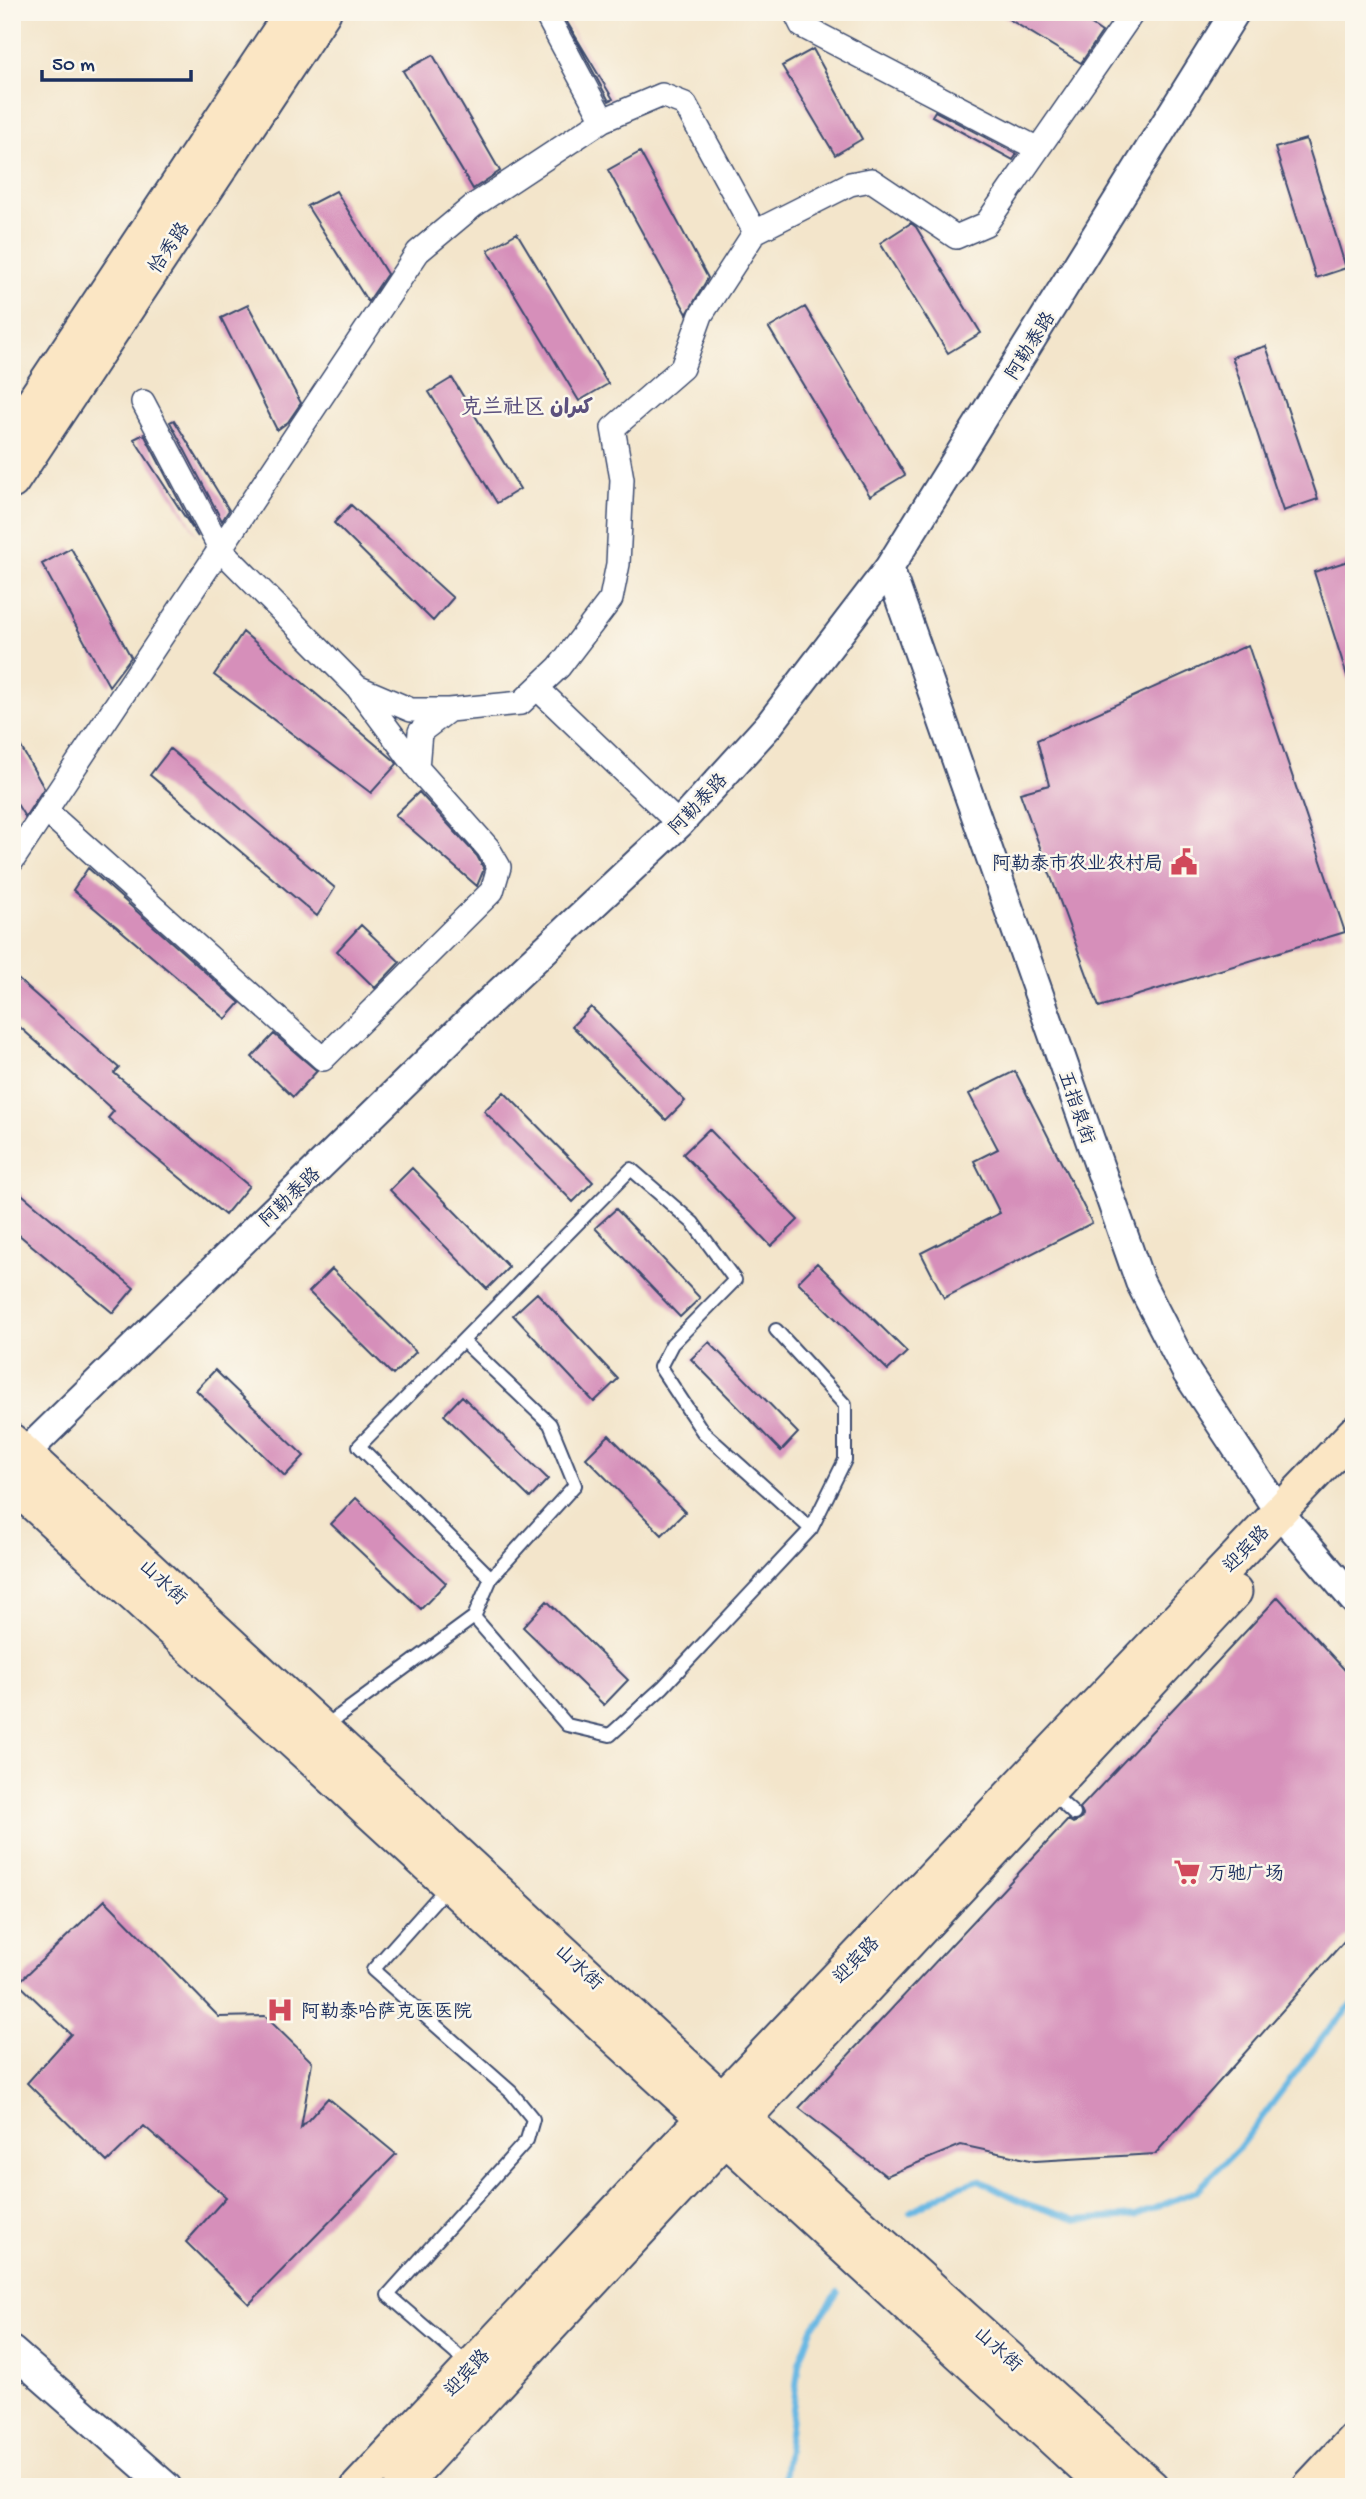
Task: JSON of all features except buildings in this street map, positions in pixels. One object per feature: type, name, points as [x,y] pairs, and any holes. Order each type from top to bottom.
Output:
[{"type":"main road","name":"恰秀路","points":[[12,433],[292,12]]},
{"type":"main road","name":"恰秀路","points":[[12,482],[324,12]]},
{"type":"main road","name":"迎宾路","points":[[723,2119],[1049,1790],[1286,1521],[1354,1433]]},
{"type":"main road","name":"山水街","points":[[17,1455],[323,1728],[458,1873]]},
{"type":"main road","name":"迎宾路","points":[[358,2487],[483,2376],[1286,1521],[1354,1467]]},
{"type":"main road","name":"山水街","points":[[12,1484],[458,1873],[723,2119],[1105,2487]]},
{"type":"main road","name":"山水街","points":[[723,2119],[1152,2487]]},
{"type":"main road","name":"迎宾路","points":[[401,2487],[483,2376]]},
{"type":"main road","points":[[1309,2487],[1354,2439]]},
{"type":"main road","points":[[1343,2487],[1354,2475]]},
{"type":"street","points":[[545,12],[603,120]]},
{"type":"street","points":[[794,12],[802,26],[1038,149]]},
{"type":"street","points":[[357,687],[411,710],[449,710],[521,703],[559,667],[611,599],[618,564],[622,479],[613,428],[682,368],[701,314],[755,232],[850,184],[871,180],[956,237],[986,224],[1133,12]]},
{"type":"street","name":"阿勒泰路","points":[[17,1455],[678,824],[769,724],[889,568],[1235,12]]},
{"type":"street","points":[[12,861],[418,252],[473,206],[603,120],[662,94],[685,104],[755,232]]},
{"type":"street","points":[[46,811],[323,1059],[492,891],[499,867],[488,848],[417,768],[357,687],[221,550],[143,402]]},
{"type":"street","name":"五指泉街","points":[[889,568],[1140,1282],[1187,1373],[1286,1521],[1354,1600]]},
{"type":"street","points":[[537,688],[678,824]]},
{"type":"street","points":[[417,768],[421,732],[449,710]]},
{"type":"street","points":[[12,2351],[167,2487]]},
{"type":"lane","points":[[491,1578],[359,1446],[631,1169],[692,1223],[735,1280],[672,1344],[660,1367],[703,1432],[811,1529]]},
{"type":"lane","points":[[474,1617],[567,1725],[610,1735],[663,1687],[811,1529],[845,1460],[845,1405],[776,1330]]},
{"type":"lane","points":[[323,1728],[474,1617],[491,1578],[575,1485],[551,1424],[463,1341]]},
{"type":"lane","points":[[1049,1790],[1074,1814]]},
{"type":"lane","points":[[458,1873],[373,1970],[511,2092],[533,2119],[527,2140],[388,2295],[483,2376]]},
{"type":"waterway","points":[[910,2212],[954,2188],[979,2180],[1025,2203],[1076,2220],[1135,2216],[1196,2191],[1238,2149],[1325,2034],[1354,2003]]},
{"type":"waterway","points":[[783,2487],[799,2363],[812,2329],[838,2292]]},
{"type":"place","name":"阿勒泰市农业农村局","points":[[1184,862]]},
{"type":"place","name":"万驰广场","points":[[1187,1872]]},
{"type":"place","name":"阿勒泰哈萨克医医院","points":[[280,2010]]},
{"type":"district","name":"克兰社区 كىران","points":[[527,406]]}]
